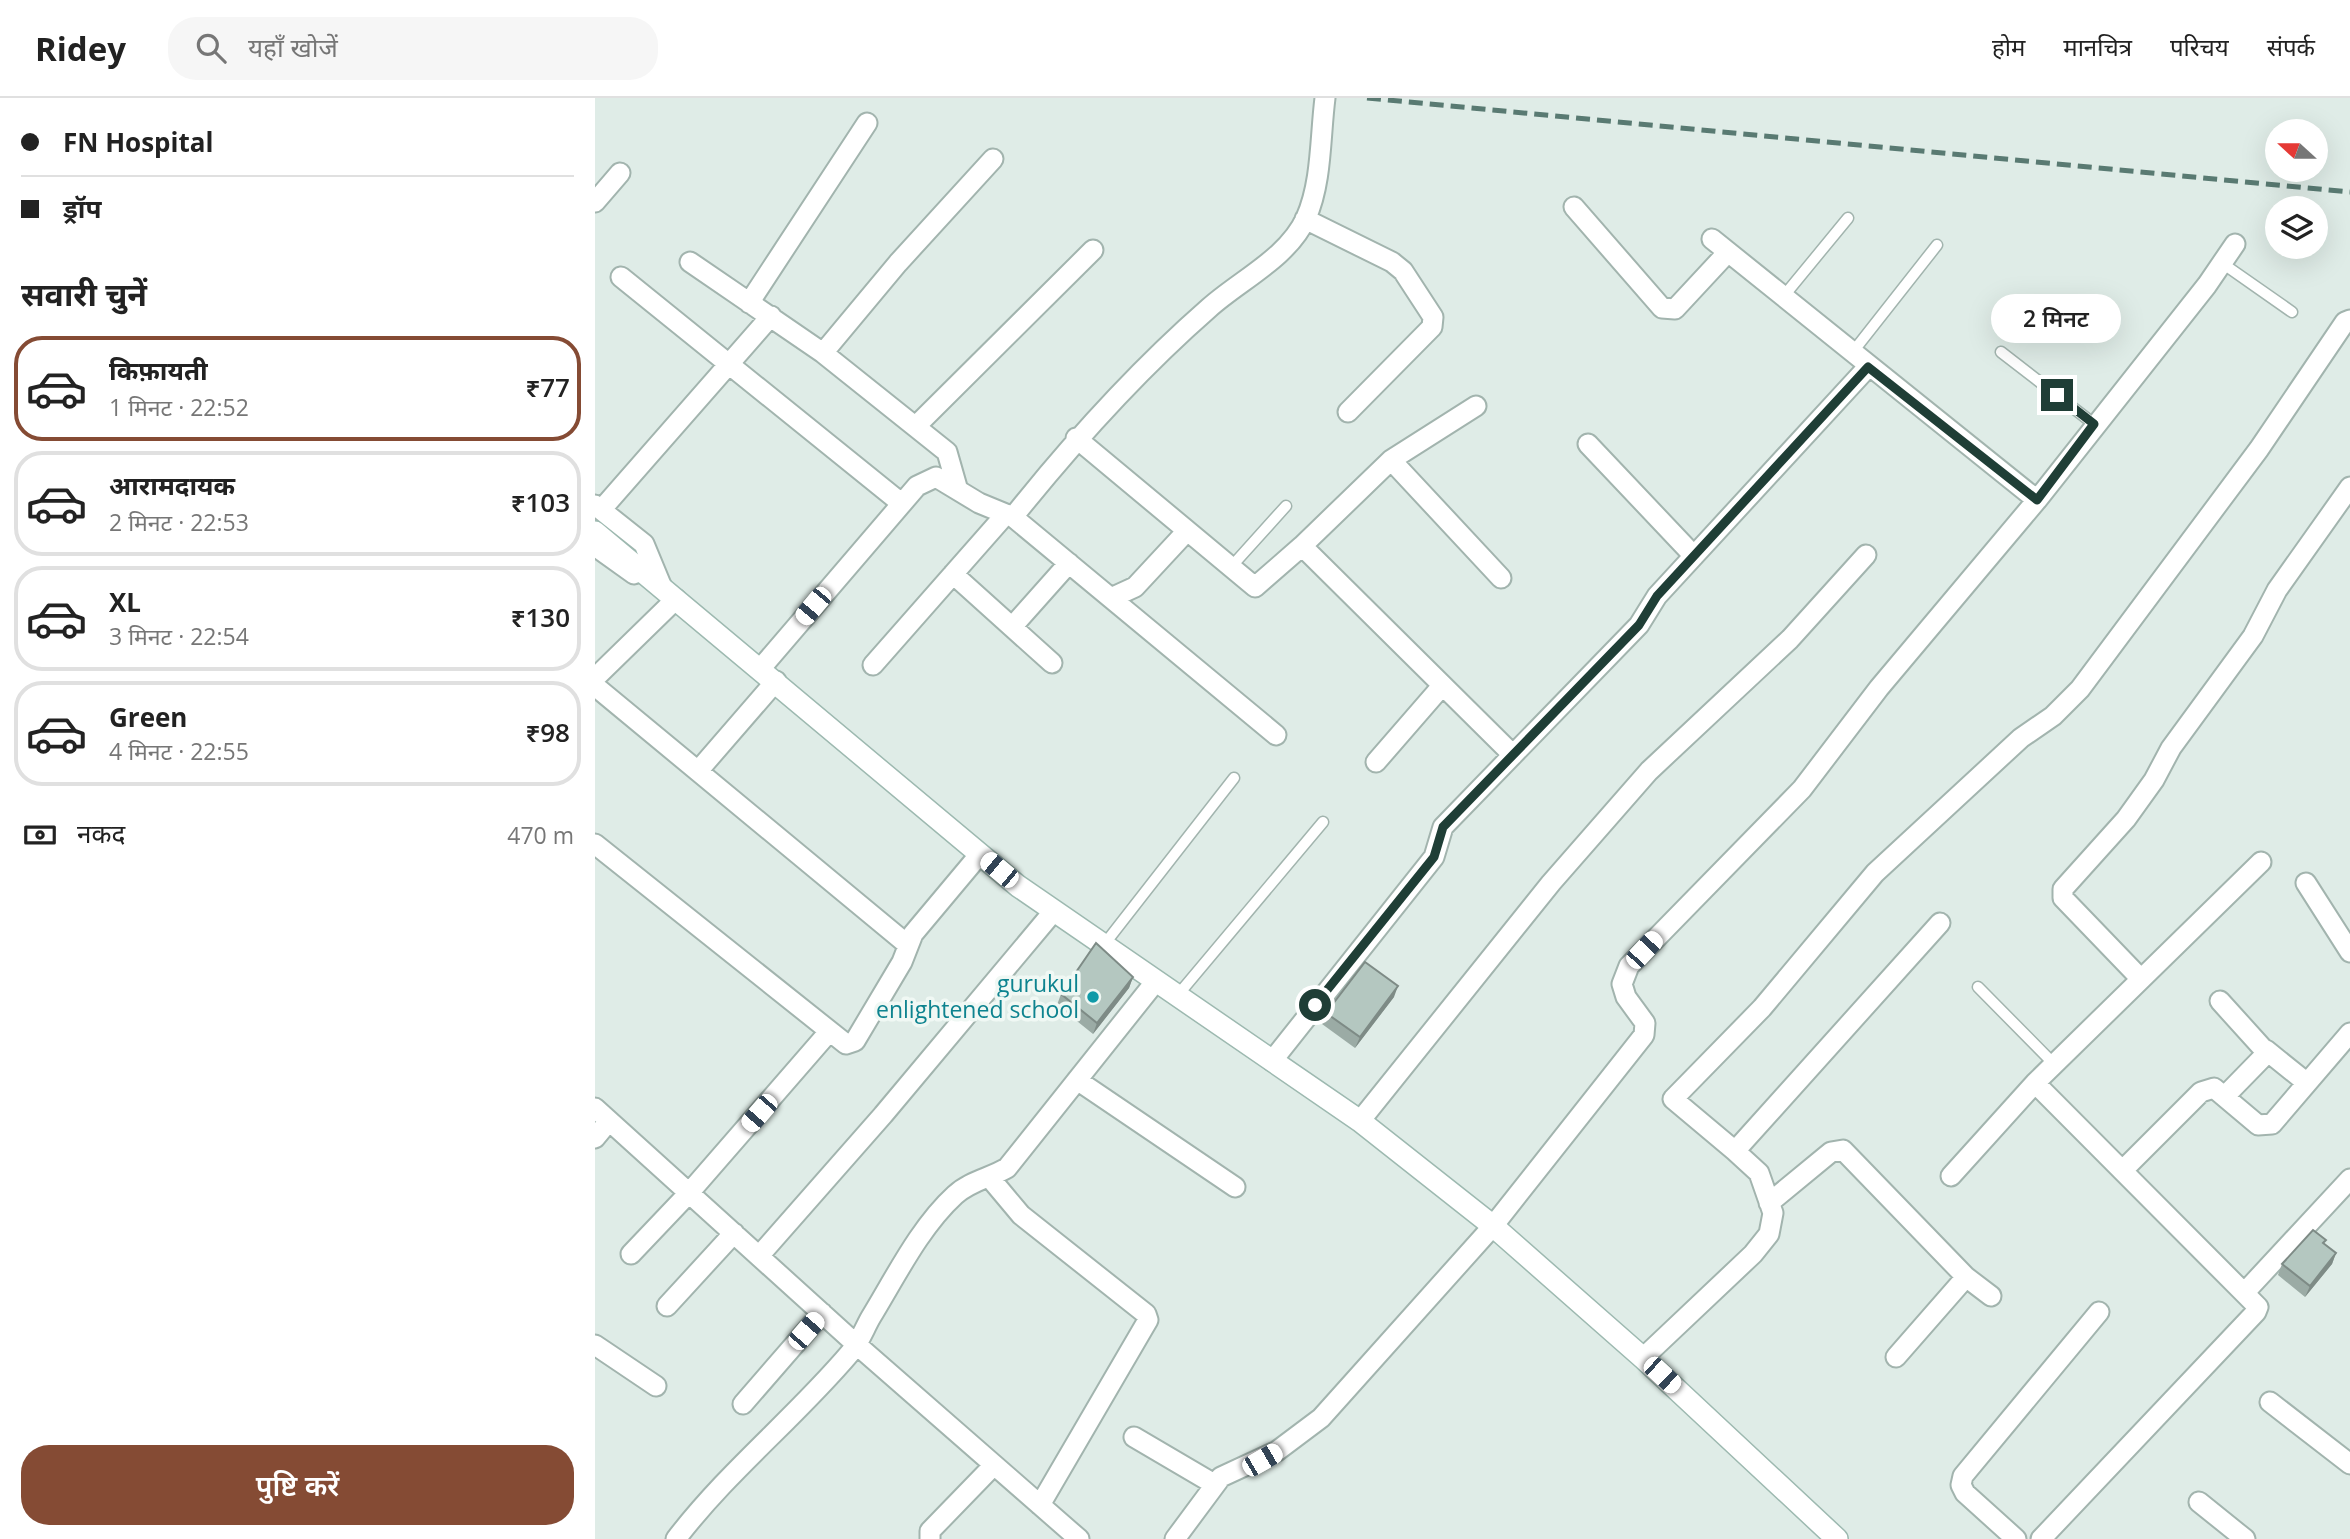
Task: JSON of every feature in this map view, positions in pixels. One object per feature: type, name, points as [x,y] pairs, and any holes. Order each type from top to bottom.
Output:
[{"type":"street","points":[[873,665],[1076,439],[1208,308],[1293,239],[1314,196],[1325,98]]},
{"type":"street","points":[[750,303],[867,123]]},
{"type":"street","points":[[823,353],[898,263],[993,159]]},
{"type":"street","points":[[595,202],[620,173]]},
{"type":"street","points":[[1573,207],[1662,308],[1668,310],[1675,309],[1728,252]]},
{"type":"street","points":[[1305,219],[1392,262],[1410,280],[1433,317],[1432,327],[1349,412]]},
{"type":"street","points":[[1712,239],[1851,354],[2037,500]]},
{"type":"street","points":[[1175,1539],[1213,1485],[1228,1472],[1277,1451],[1321,1419],[1493,1226],[1644,1035],[1645,1023],[1626,997],[1622,984],[1629,966],[1802,789],[1879,688],[2037,500],[2235,244]]},
{"type":"street","points":[[916,426],[1093,250]]},
{"type":"street","points":[[690,261],[823,353],[916,426],[950,457],[957,487]]},
{"type":"street","points":[[621,277],[731,363],[901,503]]},
{"type":"street","points":[[669,592],[644,544],[598,508],[771,316]]},
{"type":"street","points":[[1643,1358],[1753,1254],[1769,1234],[1773,1213],[1759,1173],[1674,1099],[1762,1008],[1875,873],[2021,738],[2053,716],[2080,689],[2251,460],[2345,321],[2350,320]]},
{"type":"street","points":[[1272,1061],[1434,857],[1443,827],[1639,625],[1657,596],[1868,367]]},
{"type":"street","points":[[1076,439],[1255,587],[1391,460],[1476,406]]},
{"type":"street","points":[[1094,453],[1098,417]]},
{"type":"street","points":[[1588,444],[1694,556]]},
{"type":"street","points":[[1391,460],[1501,578]]},
{"type":"street","points":[[698,771],[768,675],[901,503],[918,486],[936,477],[957,487],[979,503],[1009,516],[1276,735]]},
{"type":"street","points":[[2140,978],[2063,898],[2063,889],[2126,819],[2154,780],[2171,748],[2253,636],[2277,590],[2350,487]]},
{"type":"street","points":[[1111,598],[1135,587],[1187,531]]},
{"type":"street","points":[[595,532],[1053,912],[1360,1121],[1493,1226],[1643,1358],[1837,1539]]},
{"type":"street","points":[[595,546],[627,571],[669,592]]},
{"type":"street","points":[[1301,546],[1513,755]]},
{"type":"street","points":[[1360,1121],[1551,883],[1649,771],[1790,639],[1866,555]]},
{"type":"street","points":[[1012,627],[1069,563]]},
{"type":"street","points":[[953,574],[1052,663]]},
{"type":"street","points":[[595,678],[669,592]]},
{"type":"street","points":[[595,686],[908,945]]},
{"type":"street","points":[[1376,762],[1442,686]]},
{"type":"street","points":[[595,844],[828,1033],[846,1044],[855,1041],[886,991],[913,934],[980,854]]},
{"type":"street","points":[[1951,1176],[2035,1083],[2261,862]]},
{"type":"street","points":[[2306,883],[2350,952]]},
{"type":"street","points":[[759,1256],[883,1115],[1053,912]]},
{"type":"street","points":[[1735,1151],[1940,923]]},
{"type":"street","points":[[676,1539],[746,1457],[823,1386],[857,1345],[923,1232],[956,1194],[974,1182],[990,1178],[1007,1168],[1156,981]]},
{"type":"street","points":[[2220,1001],[2266,1050],[2307,1083]]},
{"type":"street","points":[[631,1254],[689,1193],[828,1033]]},
{"type":"street","points":[[2123,1170],[2201,1092],[2214,1088],[2226,1095],[2259,1125],[2272,1124],[2350,1033]]},
{"type":"street","points":[[2226,1095],[2266,1056],[2266,1050]]},
{"type":"street","points":[[1077,1080],[1235,1187]]},
{"type":"street","points":[[2035,1083],[2258,1303],[2256,1312],[2041,1539]]},
{"type":"street","points":[[595,1138],[602,1114],[857,1345],[1079,1539]]},
{"type":"street","points":[[1769,1203],[1831,1152],[1843,1150],[1966,1278],[1991,1296]]},
{"type":"street","points":[[990,1178],[1021,1215],[1146,1314],[1149,1320],[1040,1505]]},
{"type":"street","points":[[2246,1292],[2350,1179]]},
{"type":"street","points":[[667,1306],[734,1233]]},
{"type":"street","points":[[1896,1357],[1966,1278]]},
{"type":"street","points":[[2016,1539],[1965,1493],[1961,1485],[1963,1476],[2099,1312]]},
{"type":"street","points":[[743,1404],[822,1313]]},
{"type":"street","points":[[595,1345],[656,1386]]},
{"type":"street","points":[[2270,1402],[2350,1464]]},
{"type":"street","points":[[1134,1437],[1213,1485]]},
{"type":"street","points":[[930,1539],[930,1531],[994,1465]]},
{"type":"street","points":[[2199,1502],[2245,1539]]},
{"type":"lane","points":[[1783,297],[1848,218]]},
{"type":"lane","points":[[1851,354],[1937,245]]},
{"type":"lane","points":[[2222,263],[2293,312]]},
{"type":"lane","points":[[2001,352],[2094,424]]},
{"type":"lane","points":[[1231,567],[1286,506]]},
{"type":"lane","points":[[1103,946],[1234,778]]},
{"type":"lane","points":[[1177,996],[1323,822]]},
{"type":"lane","points":[[1978,988],[2054,1064]]},
{"type":"building","name":"gurukul enlightened school","points":[[1096,943],[1133,977],[1097,1023],[1061,994]]},
{"type":"building","points":[[1365,962],[1398,986],[1360,1037],[1326,1013]]},
{"type":"building","points":[[2313,1230],[2326,1240],[2323,1243],[2336,1253],[2310,1286],[2282,1264]]},
{"type":"railway","points":[[1367,98],[2350,192]]},
{"type":"place","name":"gurukul enlightened school","points":[[1093,997]]},
{"type":"route","points":[[1315,1005],[1434,857],[1443,827],[1639,625],[1657,596],[1868,367],[2037,500],[2094,424],[2057,395]]}]
